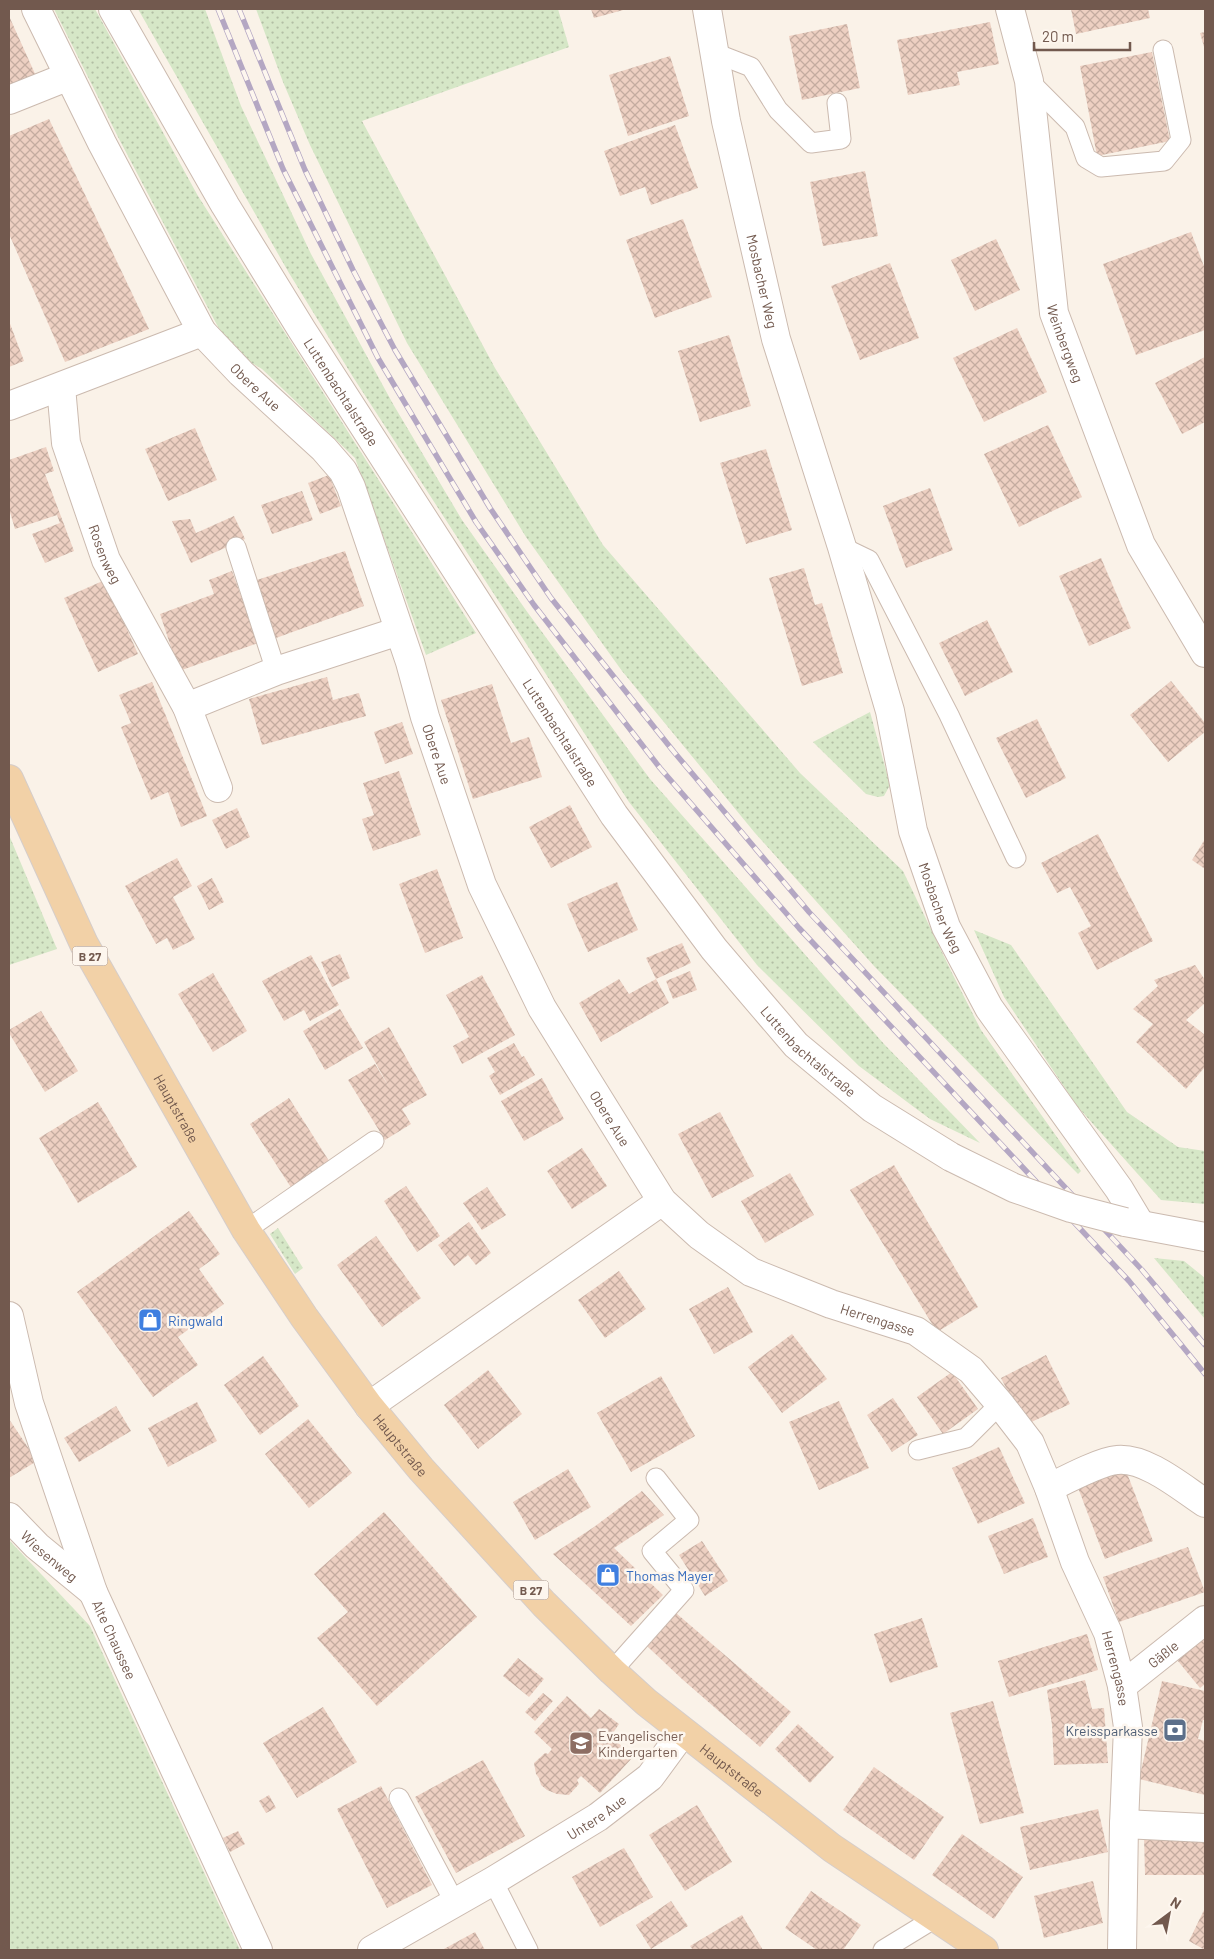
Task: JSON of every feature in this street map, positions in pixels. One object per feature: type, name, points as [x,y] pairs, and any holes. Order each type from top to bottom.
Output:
[{"type":"main road","name":"Hauptstraße","points":[[9,779],[84,944],[132,1032],[246,1230],[304,1317],[369,1406],[421,1469],[544,1604],[612,1672],[683,1732],[832,1848],[984,1950]]},
{"type":"street","name":"Obere Aue","points":[[36,9],[202,332],[241,373],[324,448],[343,471],[351,487],[410,662],[425,717],[482,885],[542,1008],[662,1201]]},
{"type":"street","name":"Luttenbachtalstraße","points":[[114,9],[225,205],[297,322],[614,815],[714,949],[796,1045],[872,1108],[951,1157],[1014,1188],[1071,1208],[1133,1223],[1205,1237]]},
{"type":"street","name":"Mosbacher Weg","points":[[708,9],[726,121],[776,339],[842,547],[890,711],[914,831],[946,927],[989,1008],[1119,1189],[1133,1223]]},
{"type":"street","name":"Weinbergweg","points":[[1010,9],[1029,81],[1054,314],[1141,544],[1205,653]]},
{"type":"street","points":[[9,100],[69,76]]},
{"type":"street","points":[[9,406],[202,332]]},
{"type":"street","name":"Rosenweg","points":[[61,387],[66,444],[106,560],[187,707],[218,788]]},
{"type":"street","points":[[187,707],[276,670],[399,631]]},
{"type":"street","points":[[369,1406],[662,1201]]},
{"type":"street","name":"Herrengasse","points":[[662,1201],[699,1235],[751,1272],[831,1304],[916,1331],[971,1370],[1030,1443],[1049,1488],[1075,1562],[1108,1634],[1122,1686],[1128,1727],[1122,1950]]},
{"type":"street","name":"Alte Chaussee","points":[[9,1316],[29,1403],[93,1592],[258,1950]]},
{"type":"street","points":[[1049,1488],[1115,1460],[1131,1460],[1156,1470],[1205,1503]]},
{"type":"street","name":"Wiesenweg","points":[[9,1517],[37,1546],[93,1592]]},
{"type":"street","name":"Gäßle","points":[[1122,1686],[1205,1620]]},
{"type":"street","name":"Untere Aue","points":[[372,1950],[494,1881],[598,1817],[650,1777],[683,1732]]},
{"type":"street","points":[[1124,1824],[1205,1828]]},
{"type":"lane","points":[[1029,81],[1075,127],[1086,158],[1101,167],[1164,161],[1181,140],[1163,50]]},
{"type":"lane","points":[[715,52],[751,68],[778,110],[811,143],[841,138],[837,102]]},
{"type":"lane","points":[[236,546],[276,670]]},
{"type":"lane","points":[[842,547],[869,560],[949,715],[1016,858]]},
{"type":"lane","points":[[246,1230],[374,1141]]},
{"type":"lane","points":[[918,1450],[966,1438],[1000,1404]]},
{"type":"lane","points":[[612,1672],[684,1590],[652,1551],[690,1520],[656,1478]]},
{"type":"lane","points":[[399,1798],[455,1903]]},
{"type":"lane","points":[[494,1881],[528,1950]]},
{"type":"lane","points":[[884,1950],[937,1917]]},
{"type":"green space","points":[[54,9],[95,9],[198,196],[476,633],[426,655],[355,458],[262,369],[235,353],[217,325],[118,137]]},
{"type":"green space","points":[[138,9],[205,9],[241,106],[311,254],[393,404],[462,520],[650,779],[884,1044],[980,1143],[930,1119],[859,1066],[757,965],[629,802],[353,377],[289,273]]},
{"type":"green space","points":[[256,9],[558,9],[569,47],[362,121],[495,368],[603,545],[800,773],[903,871],[981,1030],[1081,1171],[1078,1174],[874,966],[755,833],[622,671],[526,537],[407,343],[310,145],[283,82]]},
{"type":"green space","points":[[870,712],[890,785],[884,796],[878,797],[866,794],[813,742]]},
{"type":"green space","points":[[9,835],[57,949],[9,965]]},
{"type":"green space","points":[[974,930],[1011,945],[1127,1112],[1178,1147],[1205,1151],[1205,1204],[1161,1200],[1077,1106],[1004,997]]},
{"type":"green space","points":[[278,1228],[303,1268],[295,1274],[270,1234]]},
{"type":"green space","points":[[1154,1258],[1184,1261],[1205,1278],[1205,1319]]},
{"type":"green space","points":[[9,1540],[90,1626],[240,1950],[9,1950]]},
{"type":"building","points":[[591,9],[627,9],[594,18]]},
{"type":"building","points":[[1071,9],[1148,9],[1150,18],[1076,34]]},
{"type":"building","points":[[9,16],[36,76],[9,85]]},
{"type":"building","points":[[990,22],[999,64],[957,72],[960,85],[908,95],[897,40]]},
{"type":"building","points":[[847,24],[860,88],[802,100],[789,36]]},
{"type":"building","points":[[1205,32],[1205,50],[1200,33]]},
{"type":"building","points":[[1152,52],[1170,141],[1097,156],[1080,66]]},
{"type":"building","points":[[670,56],[689,116],[628,136],[609,75]]},
{"type":"building","points":[[49,119],[149,329],[65,362],[9,234],[9,136]]},
{"type":"building","points":[[675,125],[698,188],[651,205],[645,187],[620,196],[604,151]]},
{"type":"building","points":[[865,171],[878,236],[823,246],[810,182]]},
{"type":"building","points":[[683,219],[712,297],[655,318],[626,240]]},
{"type":"building","points":[[1191,232],[1205,269],[1205,330],[1136,355],[1103,264]]},
{"type":"building","points":[[996,239],[1020,290],[975,311],[951,260]]},
{"type":"building","points":[[890,263],[919,338],[860,360],[831,286]]},
{"type":"building","points":[[9,321],[24,361],[9,367]]},
{"type":"building","points":[[1017,328],[1047,392],[984,422],[953,358]]},
{"type":"building","points":[[729,335],[751,406],[700,422],[678,351]]},
{"type":"building","points":[[1205,357],[1205,422],[1182,434],[1155,383]]},
{"type":"building","points":[[1048,425],[1082,497],[1019,527],[984,454]]},
{"type":"building","points":[[195,428],[217,480],[168,501],[145,449]]},
{"type":"building","points":[[46,447],[54,471],[45,474],[74,551],[45,563],[32,534],[60,523],[57,515],[15,529],[9,509],[9,460]]},
{"type":"building","points":[[766,449],[792,530],[746,544],[720,463]]},
{"type":"building","points":[[329,475],[341,506],[320,514],[308,483]]},
{"type":"building","points":[[930,488],[953,550],[906,568],[883,506]]},
{"type":"building","points":[[302,491],[313,520],[272,534],[261,505]]},
{"type":"building","points":[[234,516],[245,539],[191,563],[172,521],[190,519],[196,533]]},
{"type":"building","points":[[345,551],[364,606],[276,638],[254,581]]},
{"type":"building","points":[[1101,558],[1131,628],[1089,646],[1059,576]]},
{"type":"building","points":[[804,568],[815,605],[822,603],[843,673],[802,686],[769,578]]},
{"type":"building","points":[[232,571],[258,643],[179,671],[160,614],[214,594],[209,580]]},
{"type":"building","points":[[105,580],[138,654],[98,672],[64,598]]},
{"type":"building","points":[[987,620],[1013,672],[965,696],[939,643]]},
{"type":"building","points":[[327,677],[333,700],[359,693],[366,716],[262,745],[249,699]]},
{"type":"building","points":[[1171,681],[1205,723],[1205,732],[1168,762],[1130,715]]},
{"type":"building","points":[[152,682],[207,816],[181,827],[168,792],[151,800],[121,727],[131,723],[119,695]]},
{"type":"building","points":[[492,684],[511,743],[529,737],[542,777],[473,799],[441,700]]},
{"type":"building","points":[[1037,719],[1066,778],[1026,798],[996,738]]},
{"type":"building","points":[[402,722],[413,754],[385,764],[374,732]]},
{"type":"building","points":[[399,771],[421,835],[373,851],[362,819],[374,815],[363,783]]},
{"type":"building","points":[[570,805],[592,847],[551,868],[529,827]]},
{"type":"building","points":[[237,808],[250,837],[226,849],[212,820]]},
{"type":"building","points":[[1098,834],[1153,941],[1097,970],[1078,933],[1091,926],[1070,887],[1057,893],[1041,863]]},
{"type":"building","points":[[1205,839],[1205,869],[1192,860]]},
{"type":"building","points":[[177,858],[192,886],[173,897],[195,939],[173,950],[167,938],[156,944],[125,886]]},
{"type":"building","points":[[437,869],[463,938],[425,953],[399,884]]},
{"type":"building","points":[[212,878],[224,902],[209,910],[197,886]]},
{"type":"building","points":[[617,882],[638,930],[588,952],[567,904]]},
{"type":"building","points":[[682,943],[691,963],[656,979],[646,958]]},
{"type":"building","points":[[340,954],[350,978],[332,987],[321,962]]},
{"type":"building","points":[[311,955],[339,1005],[310,1021],[304,1010],[284,1021],[262,981]]},
{"type":"building","points":[[1195,965],[1205,980],[1205,1003],[1186,1020],[1205,1035],[1205,1067],[1186,1089],[1136,1042],[1153,1024],[1133,1009],[1158,986],[1154,980]]},
{"type":"building","points":[[690,971],[697,990],[673,999],[666,981]]},
{"type":"building","points":[[213,973],[247,1031],[213,1052],[178,994]]},
{"type":"building","points":[[482,975],[515,1035],[462,1064],[453,1046],[469,1037],[446,995]]},
{"type":"building","points":[[619,979],[629,994],[656,979],[669,1003],[601,1042],[579,1003]]},
{"type":"building","points":[[340,1009],[363,1048],[325,1070],[303,1031]]},
{"type":"building","points":[[41,1011],[78,1071],[45,1092],[9,1033],[9,1030]]},
{"type":"building","points":[[389,1027],[427,1095],[402,1109],[411,1124],[385,1140],[348,1080],[375,1064],[389,1087],[364,1042]]},
{"type":"building","points":[[514,1043],[535,1075],[500,1095],[489,1076],[495,1072],[487,1058]]},
{"type":"building","points":[[542,1078],[564,1119],[524,1141],[501,1101]]},
{"type":"building","points":[[289,1098],[331,1164],[292,1189],[250,1124]]},
{"type":"building","points":[[98,1102],[137,1167],[78,1203],[39,1138]]},
{"type":"building","points":[[720,1112],[754,1176],[712,1198],[678,1134]]},
{"type":"building","points":[[582,1148],[607,1186],[572,1209],[547,1171]]},
{"type":"building","points":[[894,1165],[978,1307],[937,1332],[850,1190]]},
{"type":"building","points":[[790,1173],[814,1215],[765,1243],[741,1201]]},
{"type":"building","points":[[406,1186],[440,1236],[417,1252],[384,1201]]},
{"type":"building","points":[[487,1187],[506,1215],[482,1230],[463,1203]]},
{"type":"building","name":"Ringwald","points":[[189,1211],[220,1254],[199,1269],[224,1304],[178,1337],[198,1365],[153,1397],[77,1292]]},
{"type":"building","points":[[469,1222],[491,1253],[476,1265],[468,1255],[454,1266],[438,1245]]},
{"type":"building","points":[[376,1236],[421,1298],[382,1327],[337,1265]]},
{"type":"building","points":[[619,1271],[646,1309],[605,1338],[578,1300]]},
{"type":"building","points":[[728,1287],[753,1332],[714,1354],[689,1309]]},
{"type":"building","points":[[792,1334],[827,1379],[782,1413],[748,1367]]},
{"type":"building","points":[[1046,1355],[1070,1404],[1025,1425],[1001,1378]]},
{"type":"building","points":[[263,1356],[299,1406],[260,1435],[224,1385]]},
{"type":"building","points":[[488,1370],[522,1414],[478,1449],[444,1405]]},
{"type":"building","points":[[952,1372],[978,1409],[943,1434],[917,1397]]},
{"type":"building","points":[[661,1376],[695,1436],[631,1472],[597,1413]]},
{"type":"building","points":[[893,1398],[918,1435],[892,1452],[867,1415]]},
{"type":"building","points":[[839,1401],[869,1468],[819,1490],[789,1422]]},
{"type":"building","points":[[197,1402],[217,1441],[168,1467],[148,1428]]},
{"type":"building","points":[[116,1406],[131,1431],[79,1462],[64,1438]]},
{"type":"building","points":[[9,1419],[37,1461],[9,1478]]},
{"type":"building","points":[[308,1419],[352,1473],[309,1508],[265,1454]]},
{"type":"building","points":[[999,1447],[1025,1503],[978,1524],[952,1468]]},
{"type":"building","points":[[1125,1468],[1153,1541],[1105,1559],[1077,1485]]},
{"type":"building","points":[[568,1469],[591,1507],[535,1540],[513,1502]]},
{"type":"building","name":"Thomas Mayer","points":[[642,1491],[664,1515],[614,1548],[663,1595],[631,1626],[553,1554],[594,1527]]},
{"type":"building","points":[[384,1512],[477,1617],[377,1706],[317,1638],[348,1612],[314,1574]]},
{"type":"building","points":[[1033,1518],[1048,1557],[1004,1574],[988,1536]]},
{"type":"building","points":[[702,1541],[728,1581],[705,1596],[679,1555]]},
{"type":"building","points":[[1188,1547],[1205,1592],[1119,1622],[1103,1577]]},
{"type":"building","points":[[676,1613],[791,1712],[760,1747],[647,1646]]},
{"type":"building","points":[[922,1618],[938,1667],[890,1683],[874,1634]]},
{"type":"building","points":[[1205,1629],[1205,1684],[1200,1688],[1173,1655]]},
{"type":"building","points":[[1087,1634],[1098,1670],[1009,1697],[998,1661]]},
{"type":"building","points":[[518,1658],[544,1679],[529,1697],[503,1676]]},
{"type":"building","points":[[1085,1680],[1092,1709],[1104,1708],[1108,1763],[1054,1765],[1052,1725],[1047,1690]]},
{"type":"building","name":"Kreissparkasse","points":[[1162,1681],[1205,1691],[1205,1720],[1203,1720],[1198,1739],[1205,1741],[1205,1795],[1139,1779]]},
{"type":"building","points":[[543,1693],[553,1701],[535,1721],[525,1712]]},
{"type":"building","name":"Evangelischer Kindergarten","points":[[567,1696],[591,1718],[599,1709],[619,1724],[611,1736],[633,1757],[600,1793],[581,1776],[577,1780],[579,1784],[569,1795],[557,1794],[541,1785],[536,1774],[534,1763],[552,1749],[534,1732]]},
{"type":"building","points":[[993,1701],[1024,1813],[980,1824],[950,1713]]},
{"type":"building","points":[[323,1707],[357,1762],[297,1798],[263,1743]]},
{"type":"building","points":[[798,1724],[834,1757],[810,1783],[775,1749]]},
{"type":"building","points":[[483,1760],[525,1836],[456,1873],[415,1797]]},
{"type":"building","points":[[874,1767],[944,1817],[914,1860],[843,1810]]},
{"type":"building","points":[[381,1786],[432,1885],[387,1908],[337,1809]]},
{"type":"building","points":[[269,1795],[276,1808],[266,1813],[259,1801]]},
{"type":"building","points":[[697,1805],[732,1862],[685,1891],[649,1835]]},
{"type":"building","points":[[1098,1809],[1108,1852],[1030,1870],[1020,1827]]},
{"type":"building","points":[[238,1831],[245,1844],[230,1852],[223,1838]]},
{"type":"building","points":[[962,1834],[1023,1877],[994,1919],[932,1875]]},
{"type":"building","points":[[1144,1835],[1205,1835],[1205,1875],[1145,1875]]},
{"type":"building","points":[[624,1848],[653,1897],[600,1927],[572,1877]]},
{"type":"building","points":[[1093,1881],[1103,1923],[1044,1938],[1034,1896]]},
{"type":"building","points":[[811,1891],[861,1925],[843,1950],[817,1950],[785,1928]]},
{"type":"building","points":[[671,1901],[688,1926],[651,1949],[636,1925]]},
{"type":"building","points":[[1205,1908],[1205,1950],[1189,1941]]},
{"type":"building","points":[[742,1915],[763,1950],[693,1950],[690,1946]]},
{"type":"building","points":[[475,1932],[485,1950],[442,1950]]},
{"type":"railway","points":[[218,9],[283,169],[378,358],[476,522],[534,605],[660,768],[799,928],[1129,1281],[1205,1374]]},
{"type":"railway","points":[[239,9],[305,170],[353,270],[395,350],[490,508],[551,598],[674,752],[809,912],[1142,1270],[1205,1345]]},
{"type":"place","name":"Ringwald","points":[[150,1320]]},
{"type":"place","name":"Thomas Mayer","points":[[608,1575]]},
{"type":"place","name":"Kreissparkasse","points":[[1175,1730]]},
{"type":"place","name":"Evangelischer Kindergarten","points":[[581,1743]]}]
